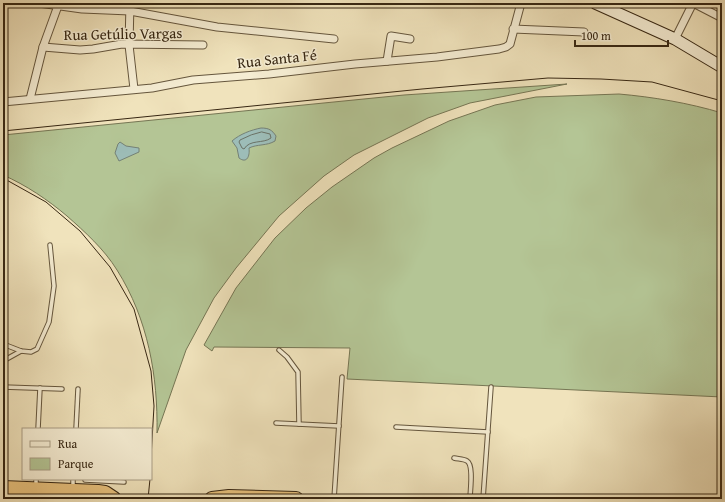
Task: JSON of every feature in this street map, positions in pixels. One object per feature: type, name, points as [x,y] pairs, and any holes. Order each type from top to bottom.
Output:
[{"type":"highway","points":[[3,488],[36,484],[80,484],[105,493],[114,499]]},
{"type":"highway","points":[[212,499],[229,497],[296,499]]},
{"type":"street","points":[[39,3],[130,11],[217,27],[334,39]]},
{"type":"street","points":[[130,3],[129,45],[134,89]]},
{"type":"street","name":"Rua Santa Fé","points":[[3,102],[152,88],[193,80],[437,57],[504,48],[510,44],[520,3]]},
{"type":"street","points":[[595,3],[675,40],[722,67]]},
{"type":"street","points":[[675,40],[693,3],[722,18]]},
{"type":"street","points":[[30,99],[43,47],[58,5]]},
{"type":"street","points":[[513,29],[584,32]]},
{"type":"street","points":[[387,61],[391,36],[410,39]]},
{"type":"street","name":"Rua Getúlio Vargas","points":[[43,47],[80,50],[122,44],[203,45]]},
{"type":"lane","points":[[3,344],[21,351],[31,352],[37,349],[49,322],[54,286],[50,245]]},
{"type":"lane","points":[[279,350],[287,357],[298,372],[299,424]]},
{"type":"lane","points":[[3,361],[21,351]]},
{"type":"lane","points":[[334,499],[342,377]]},
{"type":"lane","points":[[3,387],[62,389]]},
{"type":"lane","points":[[483,499],[491,387]]},
{"type":"lane","points":[[38,428],[40,388]]},
{"type":"lane","points":[[76,428],[78,389]]},
{"type":"lane","points":[[276,423],[339,426]]},
{"type":"lane","points":[[396,427],[488,432]]},
{"type":"lane","points":[[454,458],[467,461],[470,464],[470,499]]},
{"type":"lane","points":[[80,484],[124,482]]},
{"type":"green space","points":[[567,84],[470,103],[428,118],[354,155],[324,176],[279,216],[236,268],[214,298],[186,350],[157,433],[156,390],[149,348],[144,328],[136,308],[128,289],[117,270],[100,248],[67,216],[36,193],[3,175],[3,135],[404,95]]},
{"type":"green space","points":[[619,94],[671,101],[722,113],[722,397],[347,379],[350,348],[214,347],[212,351],[204,345],[236,288],[275,238],[306,208],[332,187],[374,158],[449,121],[495,105],[536,97]]},
{"type":"water","points":[[261,128],[272,131],[276,136],[275,141],[269,144],[249,148],[249,154],[246,160],[242,160],[239,158],[237,148],[232,141],[238,136]]},
{"type":"water","points":[[120,142],[126,146],[139,148],[139,152],[119,161],[115,153]]},
{"type":"tram line","points":[[3,131],[422,89],[548,78],[652,82],[722,101]]},
{"type":"tram line","points":[[3,178],[46,202],[80,231],[110,267],[134,309],[151,371],[154,406],[152,441]]},
{"type":"tram line","points":[[148,499],[150,480]]}]
